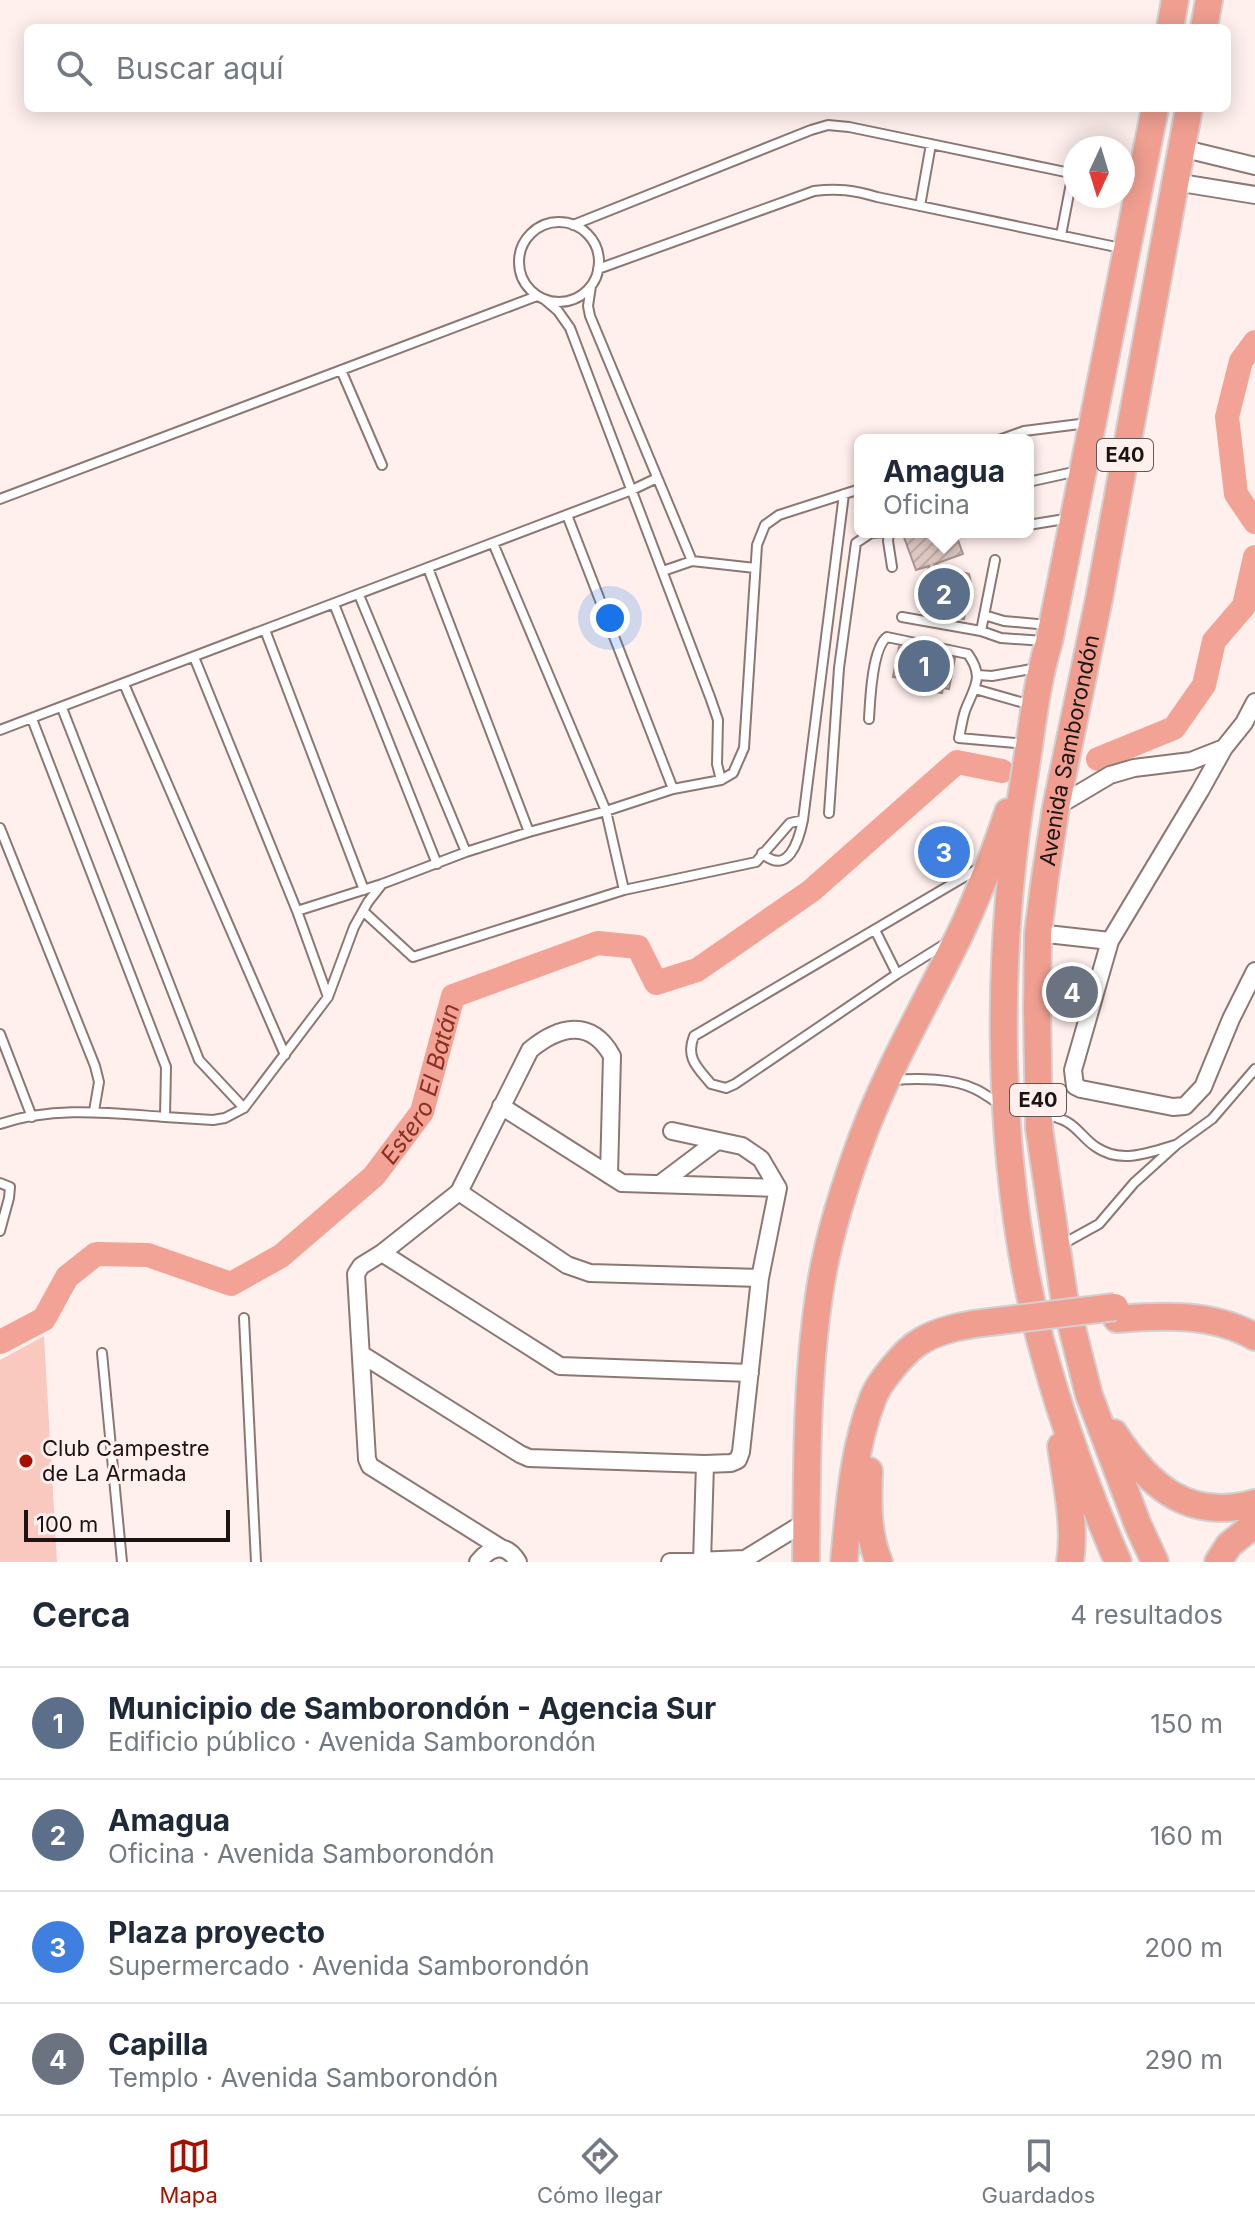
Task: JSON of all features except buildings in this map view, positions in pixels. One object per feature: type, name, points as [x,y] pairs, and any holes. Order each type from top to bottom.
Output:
[{"type":"highway","points":[[1171,24],[1175,0]]},
{"type":"highway","points":[[1205,24],[1209,0]]},
{"type":"highway","name":"Avenida Samborondón","points":[[1055,1390],[1032,1303],[1016,1206],[1006,1108],[1008,911],[1041,667],[1051,634],[1128,249],[1136,185],[1154,112]]},
{"type":"highway","name":"Avenida Samborondón","points":[[1089,1395],[1064,1296],[1047,1186],[1039,1111],[1038,933],[1056,807],[1188,112]]},
{"type":"highway","points":[[1077,494],[1118,491]]},
{"type":"highway","points":[[806,1562],[810,1405],[819,1293],[831,1239],[861,1140],[885,1081],[959,934],[992,860],[1030,744]]},
{"type":"highway","points":[[844,1562],[855,1461],[873,1395],[903,1356],[917,1344],[955,1329],[1187,1303],[1221,1307],[1255,1318]]},
{"type":"highway","points":[[1116,1313],[1230,1324],[1255,1337]]},
{"type":"highway","points":[[858,1562],[870,1446],[883,1402],[893,1384],[921,1354],[955,1337],[998,1325]]},
{"type":"highway","points":[[1055,1390],[1071,1526],[1070,1562]]},
{"type":"highway","name":"E40","points":[[1055,1390],[1098,1516],[1118,1562]]},
{"type":"highway","points":[[1089,1395],[1130,1457],[1163,1489],[1201,1507],[1221,1509],[1255,1503]]},
{"type":"highway","name":"E40","points":[[1089,1395],[1155,1562]]},
{"type":"highway","points":[[870,1446],[868,1502],[874,1549],[879,1562]]},
{"type":"highway","points":[[1218,1562],[1229,1545],[1255,1524]]},
{"type":"street","points":[[1181,148],[1255,166]]},
{"type":"street","points":[[1175,182],[1255,195]]},
{"type":"street","points":[[1255,702],[1244,723],[1224,748],[1110,941],[1073,1070],[1075,1086],[1173,1107],[1185,1106],[1203,1087],[1255,971]]},
{"type":"street","points":[[1056,807],[1110,775],[1134,768],[1191,761],[1224,748]]},
{"type":"street","points":[[1038,933],[1110,941]]},
{"type":"street","points":[[518,1562],[512,1553],[370,1466],[367,1459],[356,1274],[361,1266],[459,1192],[530,1050],[547,1036],[564,1030],[589,1031],[604,1041],[612,1056],[609,1175]]},
{"type":"street","points":[[501,1106],[622,1183],[778,1188]]},
{"type":"street","points":[[361,1354],[529,1458],[705,1464],[738,1460],[760,1278],[778,1188],[761,1159],[742,1146],[672,1131]]},
{"type":"street","points":[[660,1184],[717,1141]]},
{"type":"street","points":[[459,1192],[567,1265],[590,1273],[760,1278]]},
{"type":"street","points":[[382,1253],[560,1366],[750,1373]]},
{"type":"street","points":[[702,1562],[705,1464]]},
{"type":"street","points":[[670,1562],[752,1557],[807,1521]]},
{"type":"street","points":[[478,1562],[487,1551],[501,1548]]},
{"type":"lane","points":[[573,225],[828,125],[1063,172]]},
{"type":"lane","points":[[920,206],[931,144]]},
{"type":"lane","points":[[598,269],[814,191],[837,188],[1128,249]]},
{"type":"lane","points":[[1061,235],[1067,208]]},
{"type":"lane","points":[[692,561],[590,316],[588,306],[598,269],[598,251],[587,233],[573,225],[558,222],[547,224],[529,234],[523,243],[518,263],[520,273],[524,283],[558,311],[570,328],[718,720],[717,764],[721,780]]},
{"type":"lane","points":[[0,499],[540,298],[560,303],[570,301],[580,297],[591,286]]},
{"type":"lane","points":[[341,370],[382,465]]},
{"type":"lane","points":[[1016,434],[1091,423]]},
{"type":"lane","points":[[0,730],[359,595],[657,478]]},
{"type":"lane","points":[[1034,483],[1077,494]]},
{"type":"lane","points":[[297,911],[529,832],[673,789],[721,780],[733,773],[744,748],[757,545],[765,525],[779,515],[854,491]]},
{"type":"lane","points":[[762,853],[775,861],[784,860],[798,845],[844,494]]},
{"type":"lane","points":[[1034,521],[1077,494]]},
{"type":"lane","points":[[567,515],[673,789]]},
{"type":"lane","points":[[829,813],[839,668],[856,543],[864,538]]},
{"type":"lane","points":[[888,538],[892,567]]},
{"type":"lane","points":[[493,543],[606,811],[624,890]]},
{"type":"lane","points":[[981,631],[995,560]]},
{"type":"lane","points":[[663,571],[692,561],[755,568]]},
{"type":"lane","points":[[428,568],[529,832]]},
{"type":"lane","points":[[359,595],[466,852]]},
{"type":"lane","points":[[334,604],[437,864]]},
{"type":"lane","points":[[984,615],[1051,634]]},
{"type":"lane","points":[[902,617],[981,631],[1001,638],[1051,634]]},
{"type":"lane","points":[[265,630],[364,890]]},
{"type":"lane","points":[[869,719],[870,694],[880,643],[887,637],[968,654],[978,675],[964,713],[959,738],[1030,744]]},
{"type":"lane","points":[[194,657],[297,911],[328,997]]},
{"type":"lane","points":[[978,675],[992,676],[1041,667]]},
{"type":"lane","points":[[124,684],[285,1055]]},
{"type":"lane","points":[[975,689],[1036,706]]},
{"type":"lane","points":[[62,708],[199,1060],[244,1108]]},
{"type":"lane","points":[[32,719],[166,1067],[165,1117]]},
{"type":"lane","points":[[363,911],[413,957],[624,890],[756,862],[790,823],[803,820]]},
{"type":"lane","points":[[0,828],[95,1066],[99,1082],[94,1111]]},
{"type":"lane","points":[[959,934],[735,1084],[726,1088],[711,1084],[692,1059],[690,1050],[694,1036],[992,860]]},
{"type":"lane","points":[[0,1124],[60,1111],[213,1120],[225,1118],[244,1108],[328,997],[350,938],[363,911],[382,884]]},
{"type":"lane","points":[[875,930],[897,974]]},
{"type":"lane","points":[[0,1034],[32,1117]]},
{"type":"lane","points":[[1057,1248],[1099,1224],[1134,1183],[1176,1145],[1212,1119],[1255,1069]]},
{"type":"lane","points":[[885,1081],[926,1079],[973,1087],[1006,1108]]},
{"type":"lane","points":[[1039,1111],[1068,1122],[1097,1148],[1110,1154],[1140,1155],[1176,1145]]},
{"type":"lane","points":[[0,1183],[10,1187],[0,1231]]},
{"type":"lane","points":[[244,1318],[256,1562]]},
{"type":"lane","points":[[102,1353],[122,1562]]},
{"type":"shaded area","name":"Club Campestre de La Armada","points":[[44,1336],[57,1562],[0,1562],[0,1360]]},
{"type":"waterway","name":"Estero El Batán","points":[[1255,342],[1241,361],[1227,417],[1236,494],[1255,522]]},
{"type":"waterway","name":"Estero El Batán","points":[[1098,759],[1174,728],[1204,685],[1214,641],[1244,606],[1255,557]]},
{"type":"waterway","name":"Estero El Batán","points":[[0,1342],[44,1319],[67,1277],[96,1254],[148,1255],[231,1284],[281,1256],[374,1176],[422,1112],[453,996],[598,943],[638,947],[656,983],[697,970],[811,891],[957,762],[1002,771]]},
{"type":"place","name":"Amagua","points":[[944,594]]},
{"type":"place","name":"Municipio de Samborondón - Agencia Sur","points":[[924,666]]},
{"type":"place","name":"Plaza proyecto","points":[[944,852]]},
{"type":"place","name":"Capilla","points":[[1072,992]]},
{"type":"place","name":"Club Campestre de La Armada","points":[[26,1461]]}]
